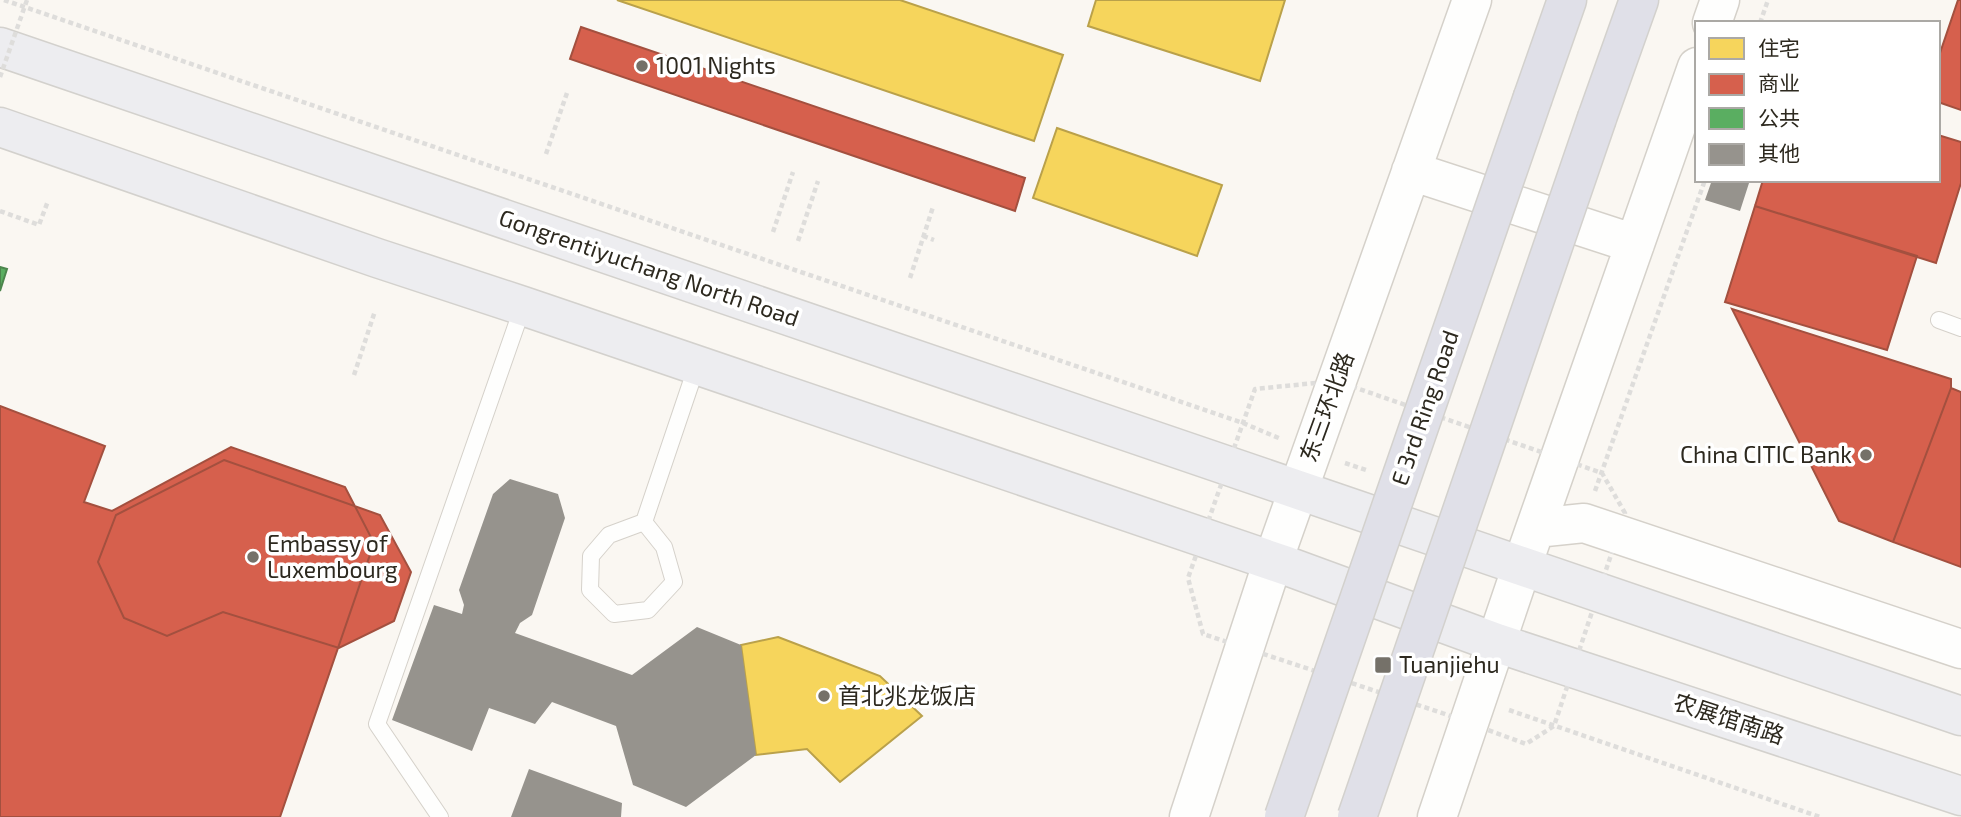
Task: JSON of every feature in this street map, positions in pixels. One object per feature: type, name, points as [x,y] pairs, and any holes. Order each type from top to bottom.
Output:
[{"type":"highway","name":"E 3rd Ring Road","points":[[1284,817],[1567,0]]},
{"type":"highway","points":[[1357,817],[1639,0]]},
{"type":"main road","name":"Gongrentiyuchang North Road","points":[[0,47],[1522,566]]},
{"type":"main road","points":[[0,127],[377,258],[1273,561]]},
{"type":"main road","name":"农展馆南路","points":[[1273,561],[1497,643],[1961,796]]},
{"type":"main road","points":[[1522,566],[1961,716]]},
{"type":"street","name":"东三环北路","points":[[1189,817],[1311,451],[1472,0]]},
{"type":"street","points":[[1713,21],[1720,0]]},
{"type":"street","points":[[1437,817],[1695,73]]},
{"type":"street","points":[[1411,171],[1635,244]]},
{"type":"street","points":[[1536,527],[1584,523],[1961,649]]},
{"type":"lane","points":[[440,817],[377,724],[523,306]]},
{"type":"lane","points":[[1940,320],[1961,328]]},
{"type":"lane","points":[[644,522],[697,365]]},
{"type":"lane","points":[[644,522],[664,547],[674,582],[648,610],[614,614],[590,590],[591,555],[609,535],[644,522]]},
{"type":"path","points":[[4,0],[1216,414],[1378,474]]},
{"type":"path","points":[[0,77],[27,0]]},
{"type":"path","points":[[1761,21],[1768,0]]},
{"type":"path","points":[[546,154],[569,90]]},
{"type":"path","points":[[773,232],[793,172]]},
{"type":"path","points":[[798,240],[818,180]]},
{"type":"path","points":[[1584,523],[1704,182]]},
{"type":"path","points":[[0,211],[39,225],[48,201]]},
{"type":"path","points":[[910,278],[933,207]]},
{"type":"path","points":[[923,236],[934,240]]},
{"type":"path","points":[[354,375],[375,311]]},
{"type":"path","points":[[1477,699],[1820,817]]},
{"type":"building: 住宅","points":[[617,0],[900,0],[1063,55],[1034,141]]},
{"type":"building: 住宅","points":[[1096,0],[1285,0],[1260,81],[1088,26]]},
{"type":"building: 住宅","points":[[1057,128],[1222,185],[1197,256],[1033,198]]},
{"type":"building: 住宅","name":"首北兆龙饭店","points":[[778,637],[880,676],[922,716],[840,782],[807,749],[756,755],[741,645]]},
{"type":"building: 商业","points":[[1958,0],[1961,0],[1961,110],[1940,103],[1940,53]]},
{"type":"building: 商业","points":[[581,27],[1025,178],[1015,211],[570,59]]},
{"type":"building: 商业","points":[[1940,136],[1961,142],[1961,183],[1936,263],[1755,206],[1762,182],[1940,182]]},
{"type":"building: 商业","points":[[1755,206],[1917,256],[1887,350],[1725,302]]},
{"type":"building: 商业","name":"China CITIC Bank","points":[[1732,309],[1951,379],[1951,388],[1893,542],[1839,521]]},
{"type":"building: 商业","points":[[1951,388],[1961,392],[1961,567],[1893,542]]},
{"type":"building: 商业","points":[[0,406],[105,446],[84,502],[112,511],[231,447],[345,487],[374,543],[280,817],[0,817]]},
{"type":"building: 商业","points":[[224,460],[380,515],[411,572],[394,621],[339,648],[223,612],[167,636],[124,618],[98,562],[116,515]]},
{"type":"building: 公共","points":[[0,267],[7,269],[0,291]]},
{"type":"building: 其他","points":[[1711,182],[1749,182],[1740,211],[1705,200]]},
{"type":"building: 其他","points":[[510,479],[558,494],[565,518],[532,615],[520,623],[515,633],[632,675],[697,627],[741,645],[756,755],[686,807],[633,785],[616,726],[552,702],[535,724],[489,708],[472,751],[392,720],[434,605],[462,614],[464,605],[459,590],[493,494]]},
{"type":"building: 其他","points":[[529,769],[622,803],[621,817],[511,817]]},
{"type":"place","name":"1001 Nights","points":[[642,66]]},
{"type":"place","name":"China CITIC Bank","points":[[1866,455]]},
{"type":"place","name":"Embassy of Luxembourg","points":[[253,557]]},
{"type":"place","name":"Tuanjiehu","points":[[1383,665]]},
{"type":"place","name":"首北兆龙饭店","points":[[824,696]]}]
